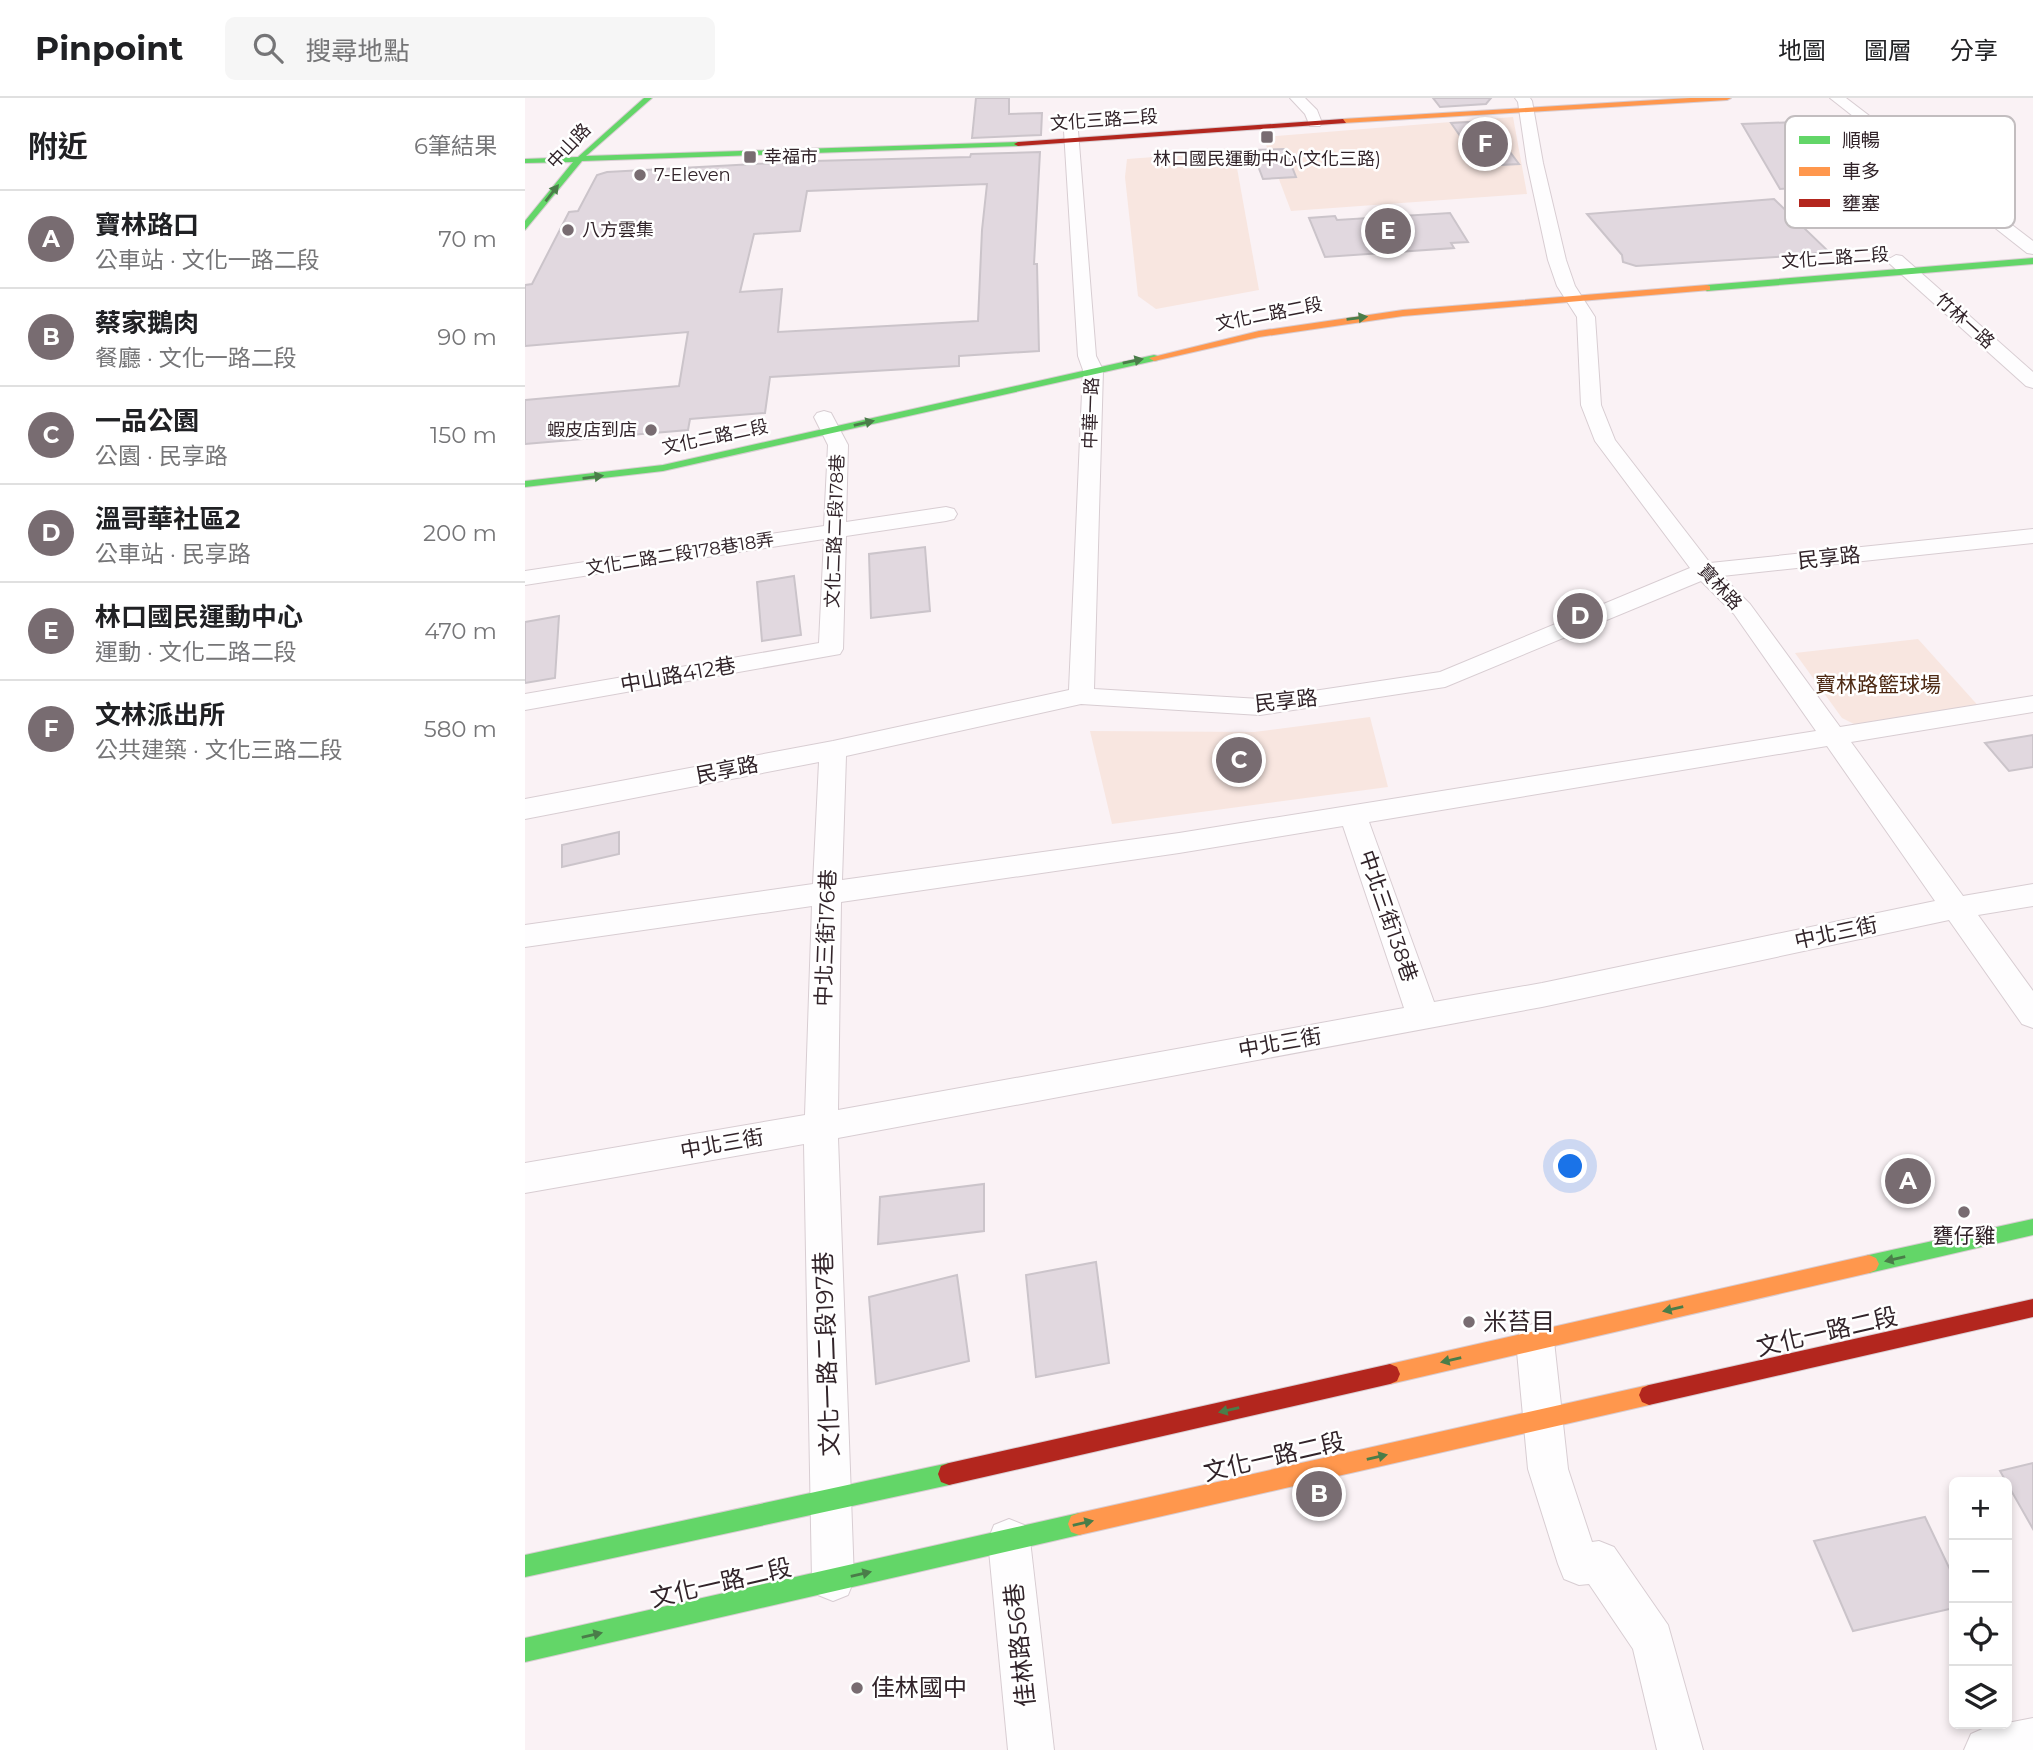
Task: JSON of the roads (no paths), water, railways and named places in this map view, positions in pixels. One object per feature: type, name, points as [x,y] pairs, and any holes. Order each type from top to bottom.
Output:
[{"type":"street","name":"中山路","points":[[540,180],[559,155],[628,98]]},
{"type":"street","name":"中山路","points":[[525,228],[583,154],[648,98]]},
{"type":"street","points":[[1297,98],[1313,118]]},
{"type":"street","name":"文化三路二段","points":[[525,161],[559,155],[1071,137],[1580,98]]},
{"type":"street","name":"文化三路二段","points":[[1524,103],[1727,98]]},
{"type":"street","points":[[1837,98],[1860,116]]},
{"type":"street","name":"寶林路","points":[[1524,103],[1554,248],[1569,292],[1585,317],[1591,405],[1605,441],[1704,571],[1742,609],[2033,1015]]},
{"type":"street","name":"中華一路","points":[[1071,137],[1094,357],[1081,696]]},
{"type":"street","name":"文化三路二段","points":[[525,151],[559,155]]},
{"type":"street","points":[[2006,228],[2033,249]]},
{"type":"street","name":"文化二路二段","points":[[1903,266],[2033,249]]},
{"type":"street","name":"文化二路二段","points":[[525,467],[668,451],[828,424],[1094,357],[1279,316],[1348,305],[1569,292],[1903,266],[2033,261]]},
{"type":"street","name":"竹林一路","points":[[1903,266],[2033,382]]},
{"type":"street","name":"文化二路二段","points":[[1094,357],[1333,321],[1569,292]]},
{"type":"street","name":"文化二路二段","points":[[525,484],[663,468],[1035,368]]},
{"type":"street","name":"文化二路二段178巷","points":[[828,424],[838,445],[831,649]]},
{"type":"street","name":"文化二路二段178巷18弄","points":[[525,578],[946,513]]},
{"type":"street","name":"民享路","points":[[525,809],[833,750],[1081,696],[1260,707],[1445,680],[1704,571],[2033,536]]},
{"type":"street","name":"中山路412巷","points":[[525,702],[831,649]]},
{"type":"street","points":[[525,936],[1179,843],[2033,704]]},
{"type":"street","name":"中北三街176巷","points":[[821,1127],[833,750]]},
{"type":"street","name":"中北三街138巷","points":[[1353,815],[1423,1017]]},
{"type":"street","name":"中北三街","points":[[525,1178],[821,1127],[1542,995],[1955,908],[2033,895]]},
{"type":"street","name":"文化一路二段197巷","points":[[821,1127],[833,1580]]},
{"type":"street","points":[[525,1566],[831,1501],[2033,1227]]},
{"type":"street","name":"文化一路二段","points":[[525,1650],[2033,1308]]},
{"type":"street","points":[[1535,1340],[1548,1469],[1579,1564],[1599,1562],[1653,1640],[1680,1750]]},
{"type":"street","name":"佳林路56巷","points":[[1009,1540],[1031,1750]]},
{"type":"street","points":[[1987,1750],[2033,1741]]},
{"type":"place","name":"林口國民運動中心(文化三路)","points":[[1267,137]]},
{"type":"place","name":"文林派出所","points":[[1485,144]]},
{"type":"place","name":"幸福市","points":[[750,157]]},
{"type":"place","name":"7-Eleven","points":[[640,175]]},
{"type":"place","name":"八方雲集","points":[[568,230]]},
{"type":"place","name":"林口國民運動中心","points":[[1388,231]]},
{"type":"place","name":"蝦皮店到店","points":[[651,430]]},
{"type":"place","name":"溫哥華社區2","points":[[1580,616]]},
{"type":"place","name":"一品公園","points":[[1239,760]]},
{"type":"place","name":"寶林路口","points":[[1908,1181]]},
{"type":"place","name":"甕仔雞","points":[[1964,1212]]},
{"type":"place","name":"米苔目","points":[[1469,1322]]},
{"type":"place","name":"蔡家鵝肉","points":[[1319,1494]]},
{"type":"place","name":"佳林國中","points":[[857,1688]]},
{"type":"park label","name":"寶林路籃球場","points":[[1878,685]]}]
